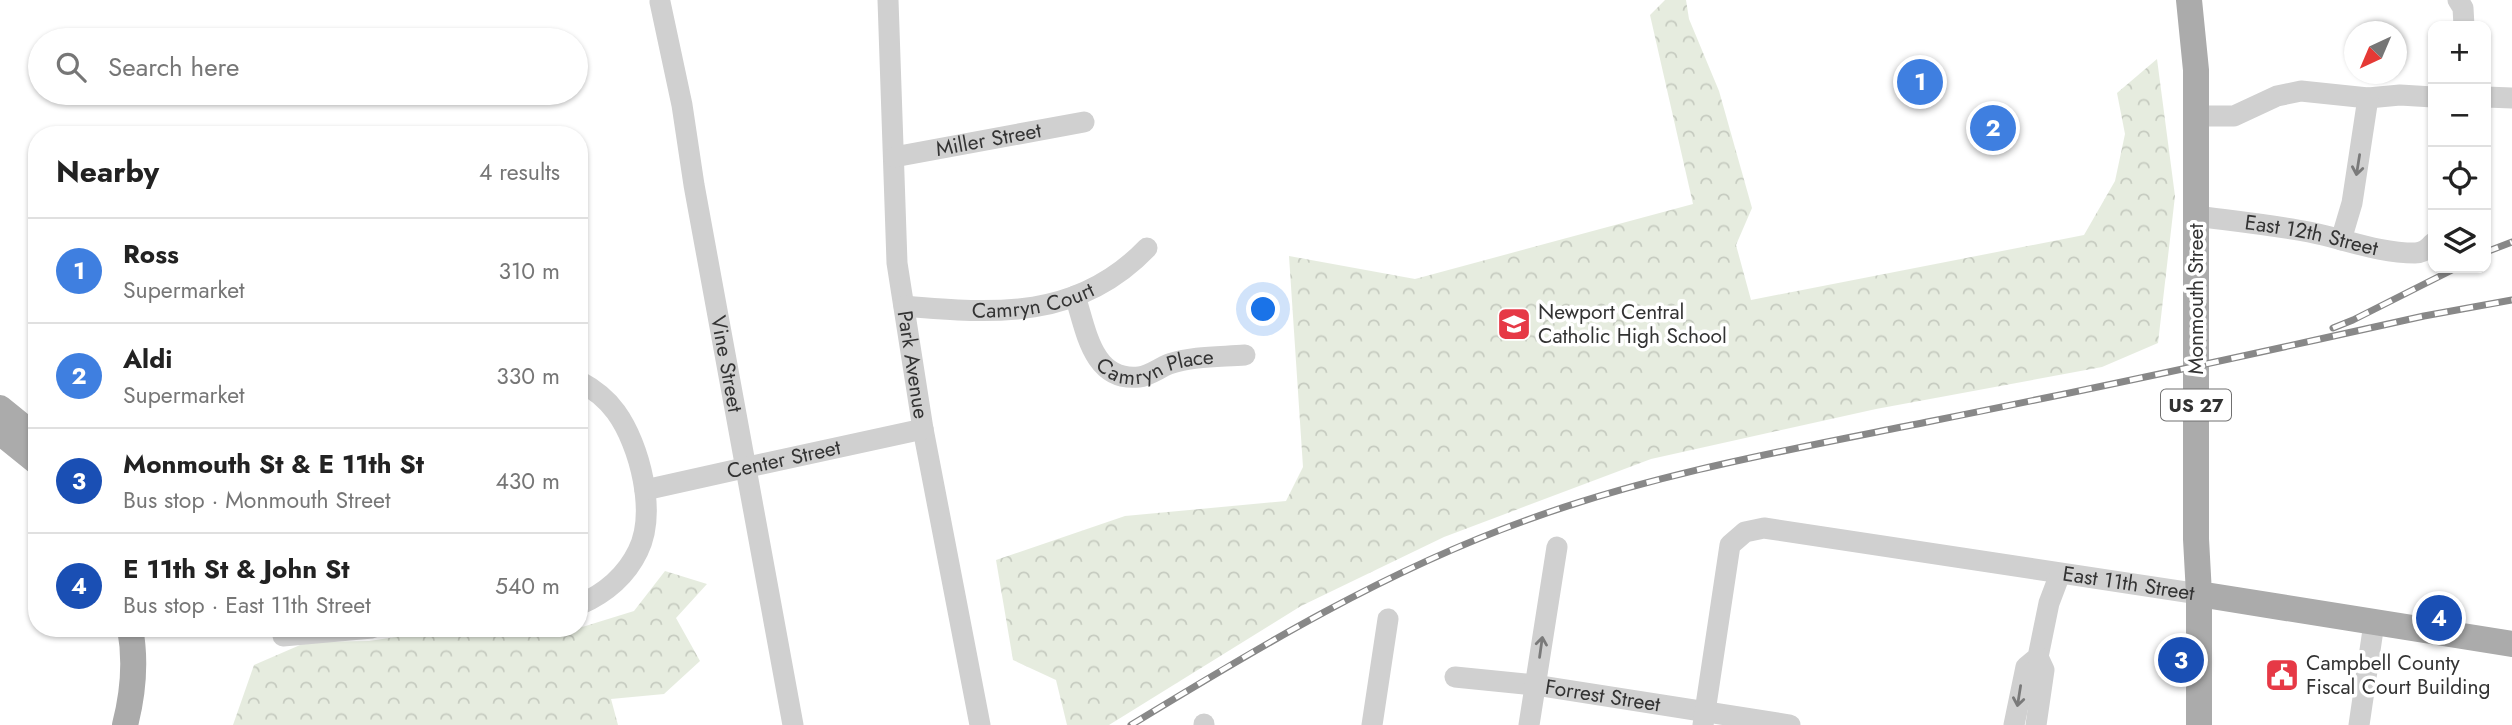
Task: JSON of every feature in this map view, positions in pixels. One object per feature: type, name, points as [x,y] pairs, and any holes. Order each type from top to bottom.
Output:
[{"type":"main road","name":"Monmouth Street","points":[[2189,0],[2196,70],[2196,539],[2199,594],[2199,725]]},
{"type":"main road","points":[[0,408],[28,431]]},
{"type":"main road","points":[[0,432],[28,455]]},
{"type":"main road","name":"East 11th Street","points":[[2199,594],[2512,644]]},
{"type":"main road","points":[[125,725],[133,681],[132,637]]},
{"type":"street","name":"Park Avenue","points":[[888,0],[897,263],[923,429],[979,725]]},
{"type":"street","points":[[2458,0],[2463,8],[2464,21]]},
{"type":"street","name":"Vine Street","points":[[660,2],[682,105],[694,186],[793,725]]},
{"type":"street","points":[[2196,116],[2234,116],[2277,96],[2301,91],[2368,98],[2400,95],[2428,97]]},
{"type":"street","points":[[2491,97],[2512,98]]},
{"type":"street","points":[[2341,240],[2352,202],[2368,98]]},
{"type":"street","name":"Miller Street","points":[[894,157],[1084,122]]},
{"type":"street","name":"East 12th Street","points":[[2196,216],[2306,231],[2390,252],[2418,253],[2428,247]]},
{"type":"street","name":"Camryn Court","points":[[904,306],[973,312],[1020,310],[1059,303],[1128,268],[1147,248]]},
{"type":"street","name":"Camryn Place","points":[[1075,296],[1094,355],[1107,370],[1123,377],[1142,377],[1169,364],[1196,358],[1245,355]]},
{"type":"street","points":[[588,386],[597,391],[617,413],[634,448],[645,490],[647,511],[640,549],[619,578],[602,593],[588,600]]},
{"type":"street","name":"Center Street","points":[[645,490],[776,459],[923,429]]},
{"type":"street","name":"East 11th Street","points":[[1704,718],[1730,545],[1745,532],[1764,528],[2199,594]]},
{"type":"street","points":[[1529,725],[1557,547]]},
{"type":"street","points":[[2036,725],[2044,670],[2038,657],[2049,604],[2060,574]]},
{"type":"street","points":[[1372,725],[1388,619]]},
{"type":"street","points":[[2359,725],[2374,623]]},
{"type":"street","points":[[2014,725],[2026,667],[2038,657]]},
{"type":"street","name":"Forrest Street","points":[[1455,677],[1535,685],[1704,718],[1790,725]]},
{"type":"green space","points":[[1665,0],[1686,0],[1689,19],[1719,91],[1752,208],[1736,245],[1751,300],[2084,235],[2115,181],[2125,134],[2117,93],[2157,59],[2175,196],[2158,343],[2102,367],[1876,409],[1651,459],[1444,537],[1301,606],[1109,725],[1067,725],[1056,680],[1013,660],[996,560],[1125,516],[1286,501],[1303,467],[1289,256],[1415,279],[1693,204],[1650,15]]},
{"type":"green space","points":[[665,571],[707,584],[676,618],[700,661],[664,694],[611,699],[618,725],[233,725],[254,665],[307,642],[369,641],[396,637],[588,637],[588,625],[634,611]]},
{"type":"railway","points":[[2491,250],[2512,242]]},
{"type":"railway","points":[[2333,328],[2446,273]]},
{"type":"railway","points":[[1131,725],[1275,639],[1373,587],[1474,540],[1576,503],[1675,475],[1776,452],[2113,384],[2424,316],[2512,300]]},
{"type":"place","name":"Ross","points":[[1920,82]]},
{"type":"place","name":"Aldi","points":[[1993,128]]},
{"type":"place","name":"Newport Central Catholic High School","points":[[1514,324]]},
{"type":"place","name":"E 11th St & John St","points":[[2439,618]]},
{"type":"place","name":"Monmouth St & E 11th St","points":[[2181,660]]},
{"type":"place","name":"Campbell County Fiscal Court Building","points":[[2282,675]]}]
